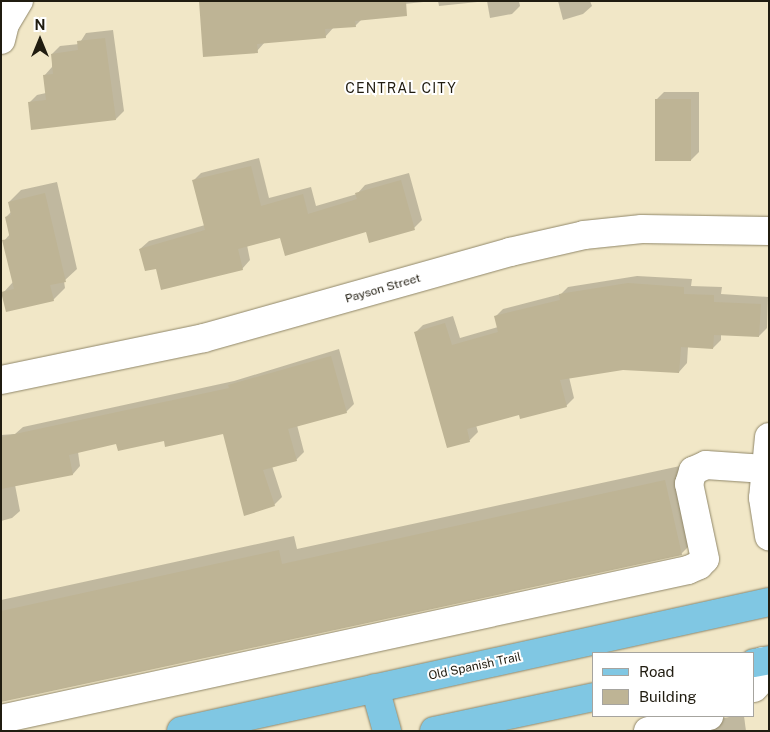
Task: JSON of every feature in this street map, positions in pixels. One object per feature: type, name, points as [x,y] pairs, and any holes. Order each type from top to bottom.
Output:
[{"type":"main road","name":"Old Spanish Trail","points":[[180,731],[769,602]]},
{"type":"main road","points":[[375,688],[387,731]]},
{"type":"main road","points":[[434,731],[592,697]]},
{"type":"street","points":[[1,40],[5,24],[18,1]]},
{"type":"street","name":"Payson Street","points":[[6,375],[204,338],[510,252],[584,235],[652,228],[769,231]]},
{"type":"street","points":[[769,437],[763,498],[769,537]]},
{"type":"street","points":[[1,720],[688,570],[700,565],[705,558],[688,484],[693,471],[706,465],[765,469]]},
{"type":"street","points":[[755,687],[764,677],[762,661]]},
{"type":"street","points":[[648,731],[705,717]]},
{"type":"building","points":[[199,1],[406,1],[407,16],[355,21],[356,27],[325,29],[326,38],[257,44],[258,53],[203,57]]},
{"type":"building","points":[[105,38],[116,120],[31,130],[28,102],[46,100],[43,75],[53,74],[51,54],[78,50],[77,41]]},
{"type":"building","points":[[655,99],[691,99],[691,161],[655,161]]},
{"type":"building","points":[[251,166],[261,206],[303,194],[308,214],[357,199],[355,193],[401,180],[415,230],[369,243],[366,232],[285,256],[280,238],[238,249],[243,270],[161,290],[156,269],[145,271],[139,249],[205,230],[192,180]]},
{"type":"building","points":[[45,193],[66,282],[50,285],[54,301],[6,312],[1,292],[14,289],[2,240],[10,239],[5,217],[11,215],[8,202]]},
{"type":"building","points":[[628,283],[684,287],[684,294],[714,295],[714,302],[761,304],[759,337],[714,335],[713,349],[681,347],[679,373],[623,370],[560,380],[567,407],[520,419],[519,415],[467,429],[470,442],[447,448],[414,332],[445,323],[452,345],[498,332],[494,316],[560,300],[559,294]]},
{"type":"building","points":[[331,356],[347,413],[288,429],[297,461],[263,470],[275,506],[244,516],[223,434],[165,447],[164,441],[118,451],[116,444],[69,455],[73,475],[1,489],[1,437],[229,388],[228,385]]},
{"type":"building","points":[[665,480],[682,555],[1,702],[1,611],[279,550],[282,564]]},
{"type":"district","name":"CENTRAL CITY","points":[[401,88]]}]
